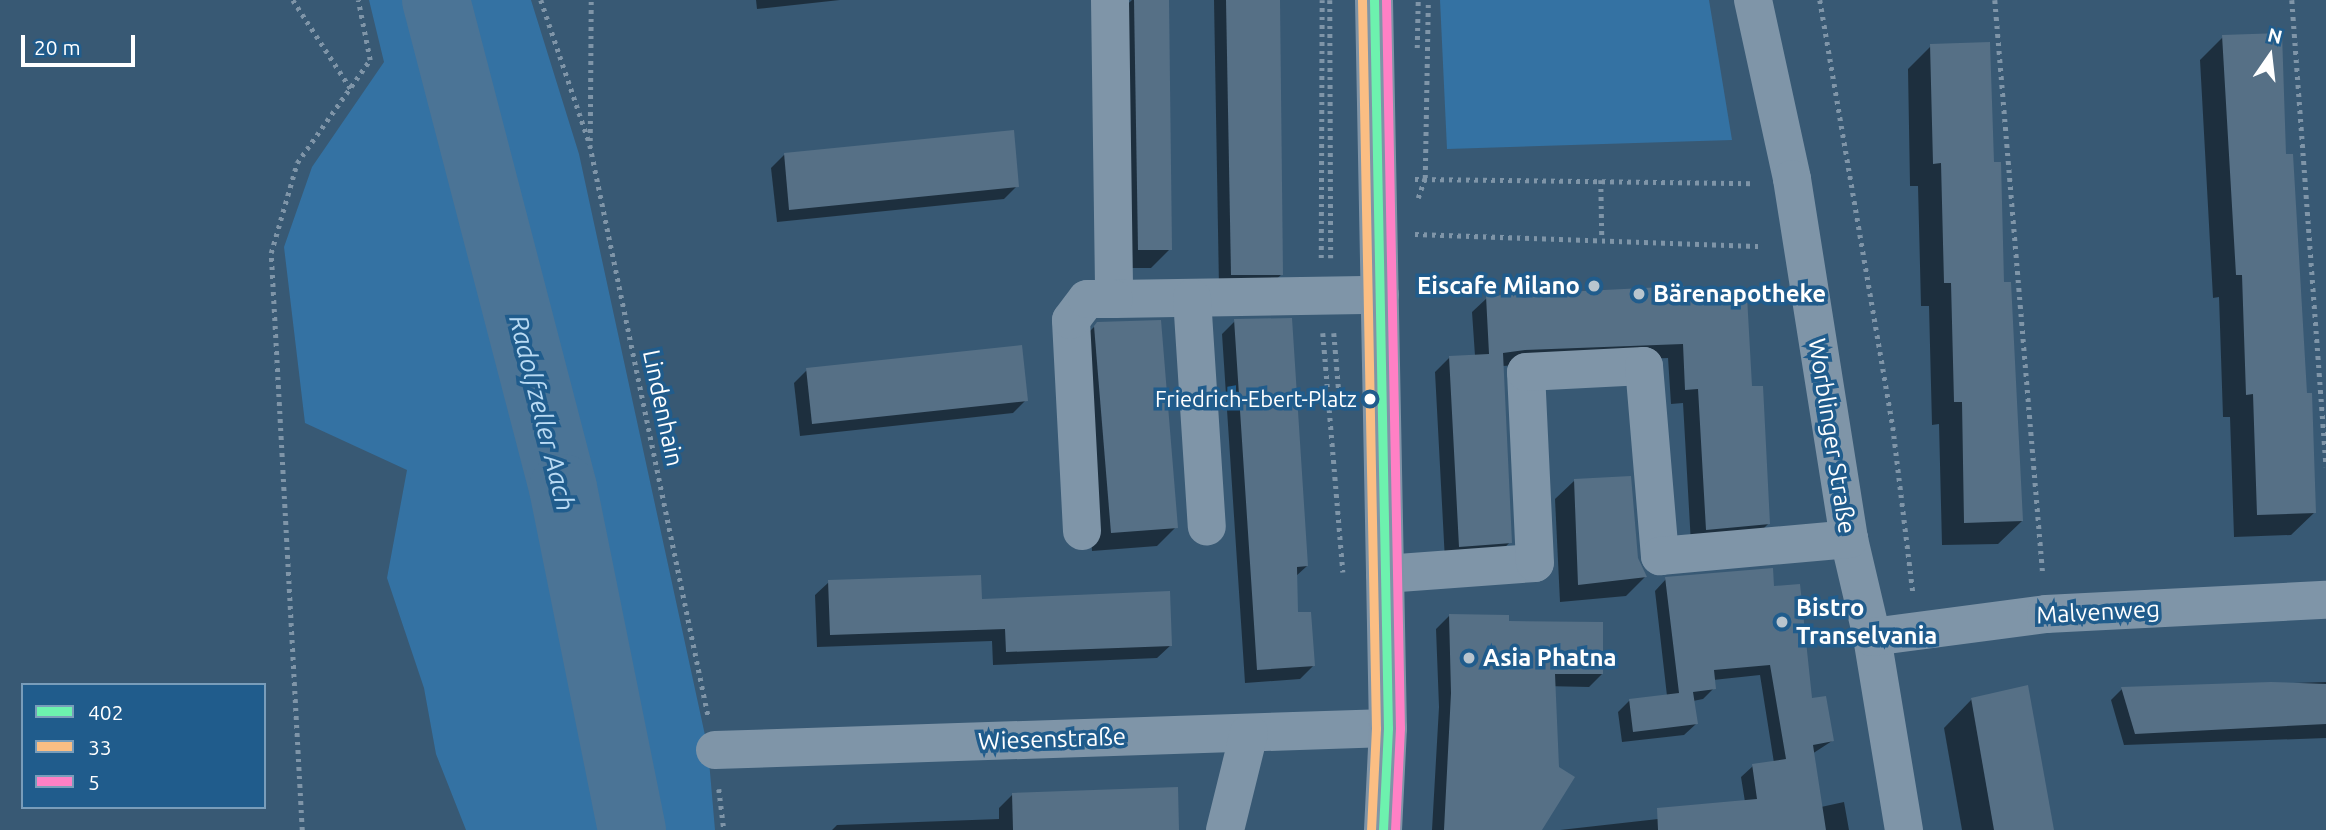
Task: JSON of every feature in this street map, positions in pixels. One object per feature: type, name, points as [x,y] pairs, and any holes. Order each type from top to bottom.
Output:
[{"type":"main road","points":[[1374,0],[1388,728],[1383,830]]},
{"type":"street","points":[[1110,0],[1114,299]]},
{"type":"street","name":"Worblinger Straße","points":[[1753,0],[1792,179],[1849,539],[1872,637],[1903,830]]},
{"type":"street","points":[[1082,531],[1071,320],[1087,299],[1380,295]]},
{"type":"street","points":[[1192,298],[1207,527]]},
{"type":"street","points":[[1385,573],[1535,563],[1526,372],[1644,366],[1660,556],[1849,539]]},
{"type":"street","name":"Malvenweg","points":[[1872,637],[1911,629],[2046,614],[2326,600]]},
{"type":"street","name":"Wiesenstraße","points":[[715,750],[1388,728]]},
{"type":"street","points":[[1225,830],[1249,733]]},
{"type":"path","points":[[293,0],[351,89]]},
{"type":"path","points":[[302,830],[271,253],[297,163],[370,60],[358,0]]},
{"type":"path","name":"Lindenhain","points":[[541,0],[590,145],[715,750],[724,830]]},
{"type":"path","points":[[590,145],[591,0]]},
{"type":"path","points":[[1322,0],[1320,296],[1344,580]]},
{"type":"path","points":[[1820,0],[1893,427],[1914,577],[1911,629]]},
{"type":"path","points":[[1995,0],[2046,614]]},
{"type":"path","points":[[2292,0],[2326,467]]},
{"type":"path","points":[[1378,181],[1601,180],[1756,183],[1792,179]]},
{"type":"path","points":[[1601,180],[1602,239]]},
{"type":"path","points":[[1379,233],[1802,247]]},
{"type":"shaded area","points":[[369,0],[531,0],[579,154],[708,749],[715,830],[466,830],[436,754],[424,688],[387,578],[407,470],[305,423],[284,247],[312,167],[384,62]]},
{"type":"shaded area","points":[[1440,0],[1709,0],[1732,140],[1447,149]]},
{"type":"building","points":[[1134,0],[1169,0],[1172,250],[1138,250]]},
{"type":"building","points":[[1226,0],[1280,0],[1283,275],[1231,275]]},
{"type":"building","points":[[2282,33],[2286,154],[2293,154],[2307,393],[2312,393],[2316,513],[2257,515],[2253,394],[2246,395],[2242,275],[2236,275],[2222,35]]},
{"type":"building","points":[[1990,42],[1994,162],[2001,162],[2004,282],[2011,282],[2023,521],[1964,523],[1962,402],[1954,402],[1951,283],[1944,283],[1941,163],[1933,164],[1930,44]]},
{"type":"building","points":[[1014,130],[1019,187],[789,210],[784,153]]},
{"type":"building","points":[[1684,286],[1685,300],[1747,296],[1752,386],[1763,386],[1770,524],[1706,530],[1698,389],[1685,390],[1683,344],[1525,350],[1503,353],[1512,543],[1459,547],[1449,356],[1489,354],[1486,296]]},
{"type":"building","points":[[1292,318],[1308,566],[1297,567],[1298,612],[1311,612],[1315,666],[1257,670],[1234,319]]},
{"type":"building","points":[[1161,320],[1178,528],[1111,533],[1094,326],[1097,322]]},
{"type":"building","points":[[1022,345],[1028,401],[812,424],[806,368]]},
{"type":"building","points":[[1631,476],[1638,558],[1647,577],[1578,585],[1574,479]]},
{"type":"building","points":[[1773,568],[1774,586],[1800,584],[1812,698],[1826,696],[1834,741],[1813,745],[1826,830],[1658,830],[1657,808],[1757,799],[1752,764],[1786,759],[1770,665],[1714,670],[1716,689],[1693,692],[1698,724],[1633,732],[1629,699],[1679,693],[1665,577]]},
{"type":"building","points":[[981,575],[982,599],[1170,591],[1172,646],[1006,652],[1005,629],[830,635],[828,580]]},
{"type":"building","points":[[1449,614],[1509,615],[1509,621],[1603,622],[1603,674],[1555,674],[1559,767],[1575,777],[1542,830],[1444,830],[1451,693]]},
{"type":"building","points":[[2271,682],[2326,684],[2326,724],[2135,734],[2121,687]]},
{"type":"building","points":[[2028,685],[2054,830],[1994,830],[1971,698]]},
{"type":"building","points":[[1178,787],[1179,830],[1013,830],[1012,793]]},
{"type":"waterway","name":"Radolfzeller Aach","points":[[436,0],[563,488],[632,830]]},
{"type":"transit line","name":"33","points":[[1362,0],[1376,728],[1371,829]]},
{"type":"transit line","name":"402","points":[[1374,0],[1388,728],[1383,830]]},
{"type":"transit line","name":"5","points":[[1386,0],[1400,728],[1395,830]]},
{"type":"place","name":"Eiscafe Milano","points":[[1594,286]]},
{"type":"place","name":"Bärenapotheke","points":[[1639,294]]},
{"type":"place","name":"Friedrich-Ebert-Platz","points":[[1370,399]]},
{"type":"place","name":"Bistro Transelvania","points":[[1782,622]]},
{"type":"place","name":"Asia Phatna","points":[[1469,658]]}]
